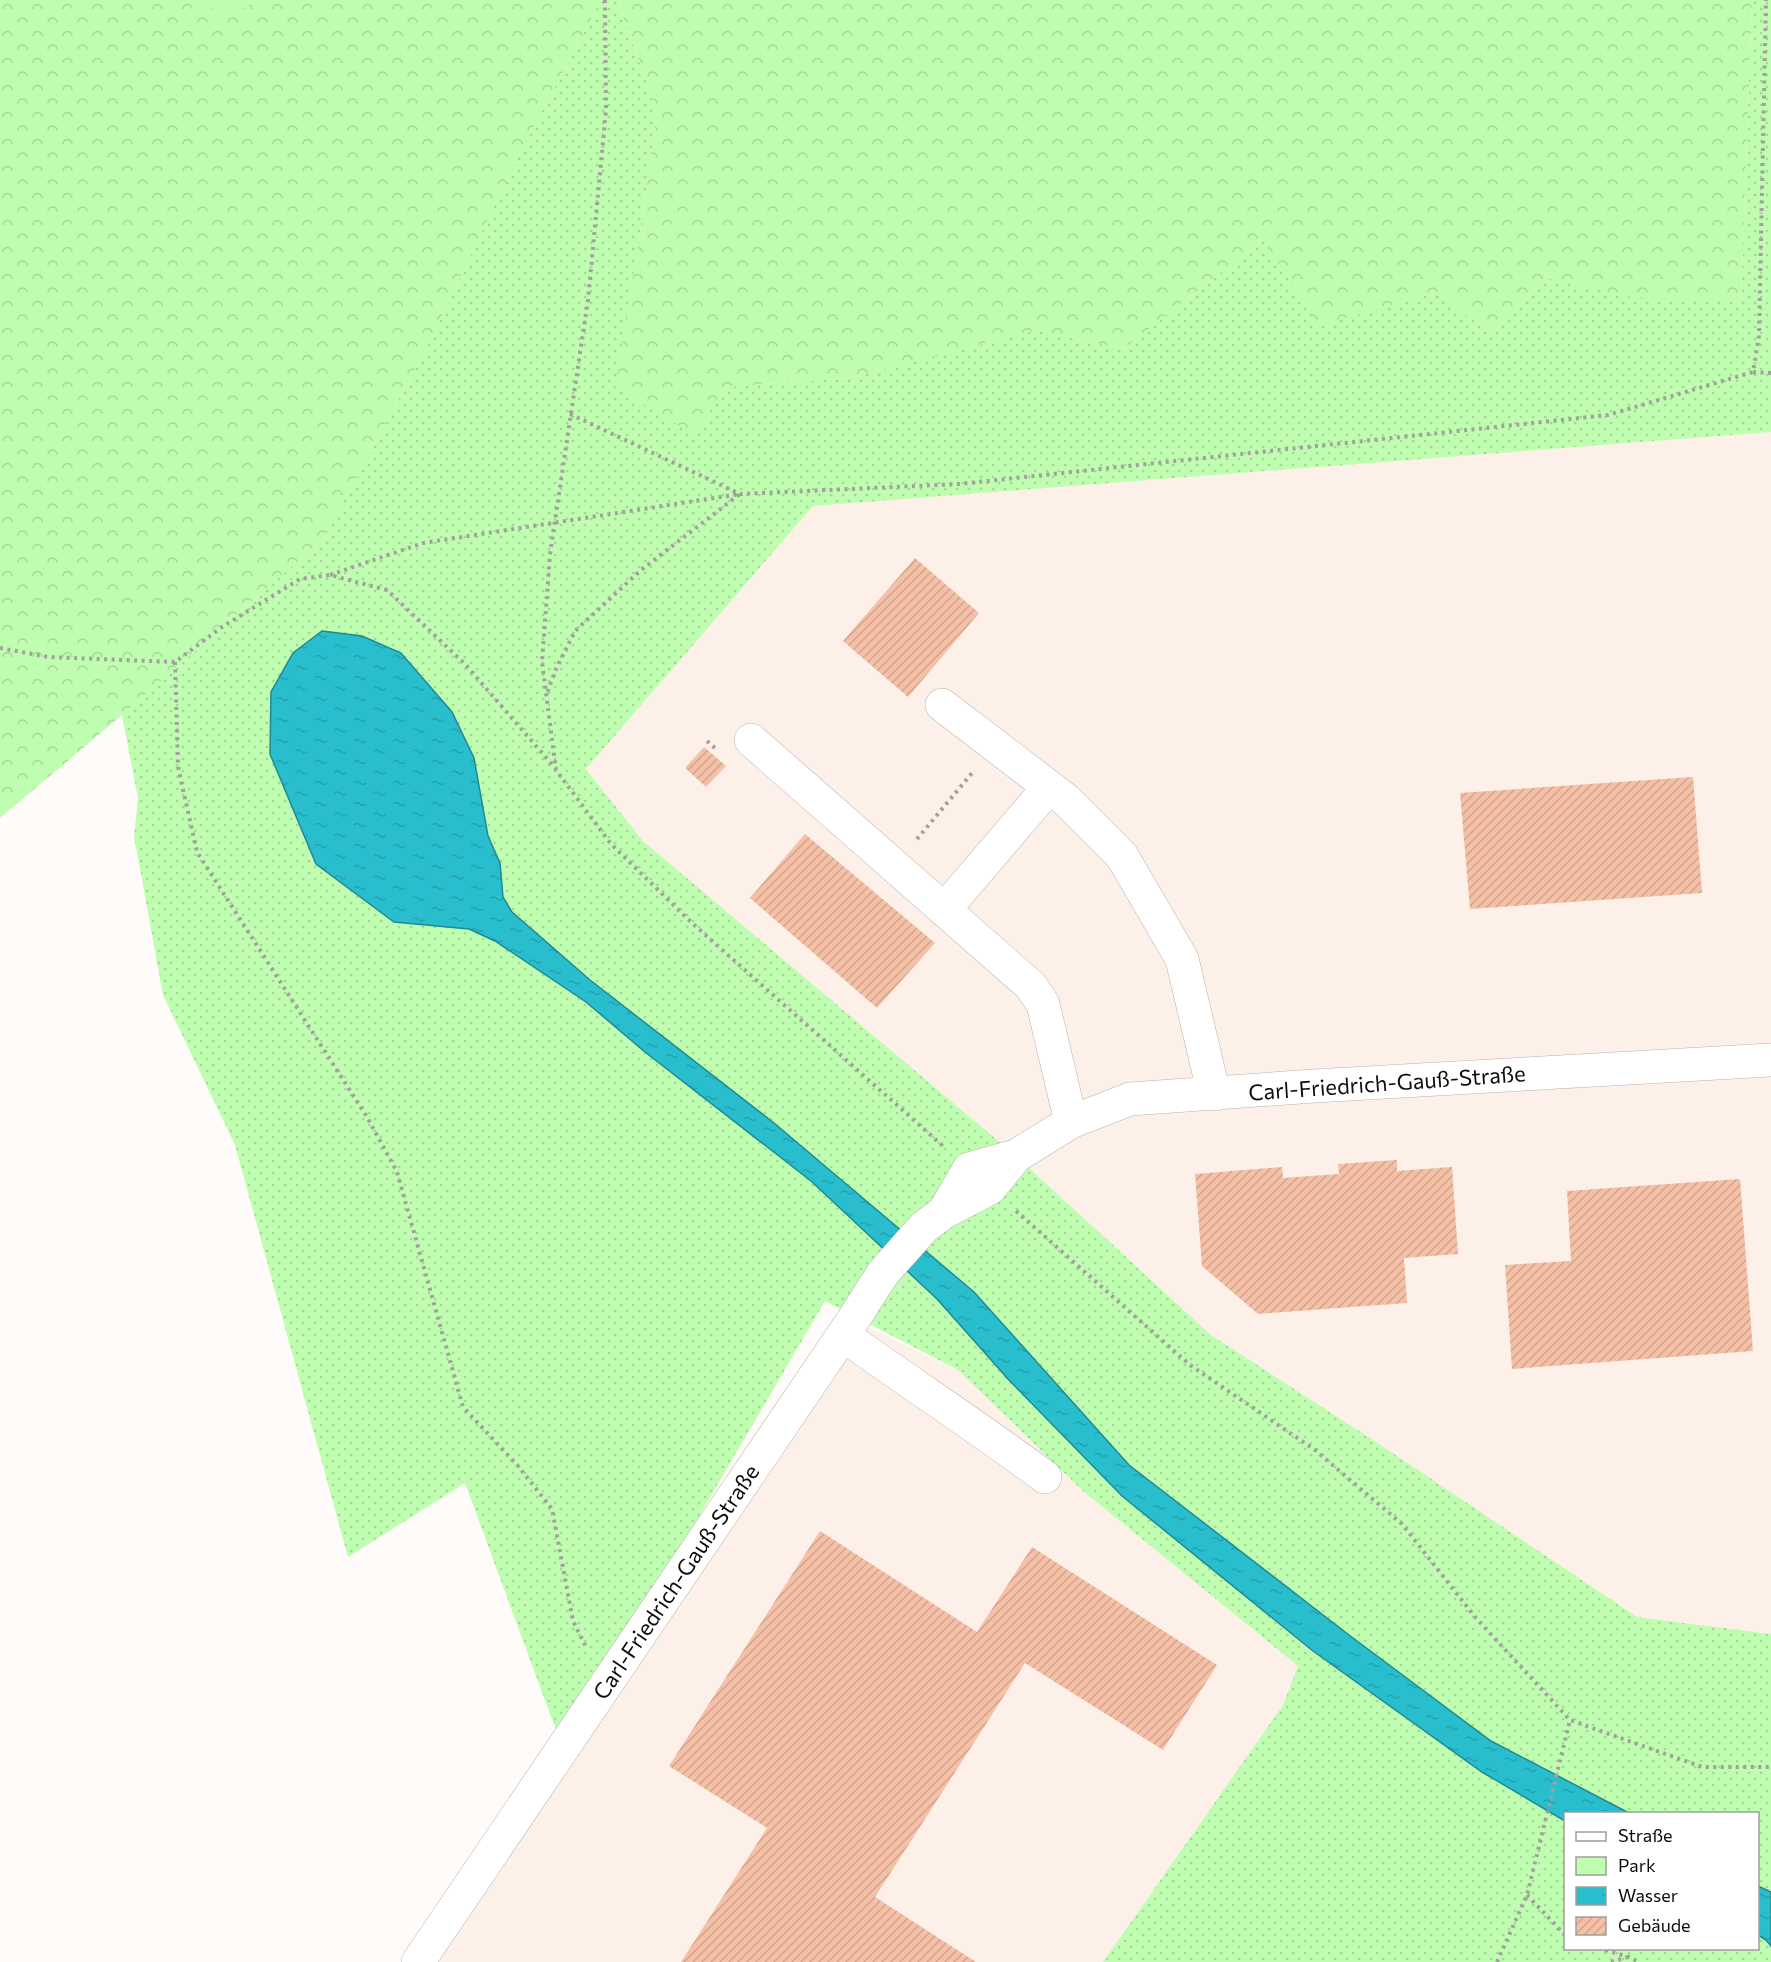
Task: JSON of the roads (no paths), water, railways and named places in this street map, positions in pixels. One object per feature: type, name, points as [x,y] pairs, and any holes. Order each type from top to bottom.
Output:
[{"type":"street","points":[[942,705],[1065,799],[1122,856],[1182,959],[1214,1094]]},
{"type":"street","points":[[751,740],[1031,987],[1043,1004],[1071,1122]]},
{"type":"street","points":[[944,910],[1049,787]]},
{"type":"street","name":"Carl-Friedrich-Gauß-Straße","points":[[418,1962],[883,1273],[934,1220],[980,1179],[1071,1122],[1130,1099],[1771,1060]]},
{"type":"street","points":[[843,1335],[913,1386],[973,1424],[1045,1477]]},
{"type":"water","points":[[322,631],[362,636],[401,653],[452,712],[474,758],[488,836],[500,863],[503,897],[512,912],[590,980],[774,1123],[974,1292],[1129,1465],[1349,1635],[1491,1741],[1627,1812],[1564,1812],[1564,1820],[1482,1772],[1313,1651],[1122,1496],[1008,1379],[937,1299],[811,1181],[645,1052],[586,1002],[495,941],[469,929],[394,922],[316,864],[270,754],[271,692],[293,653]]},
{"type":"water","points":[[1759,1886],[1771,1892],[1771,1946],[1759,1936]]}]
